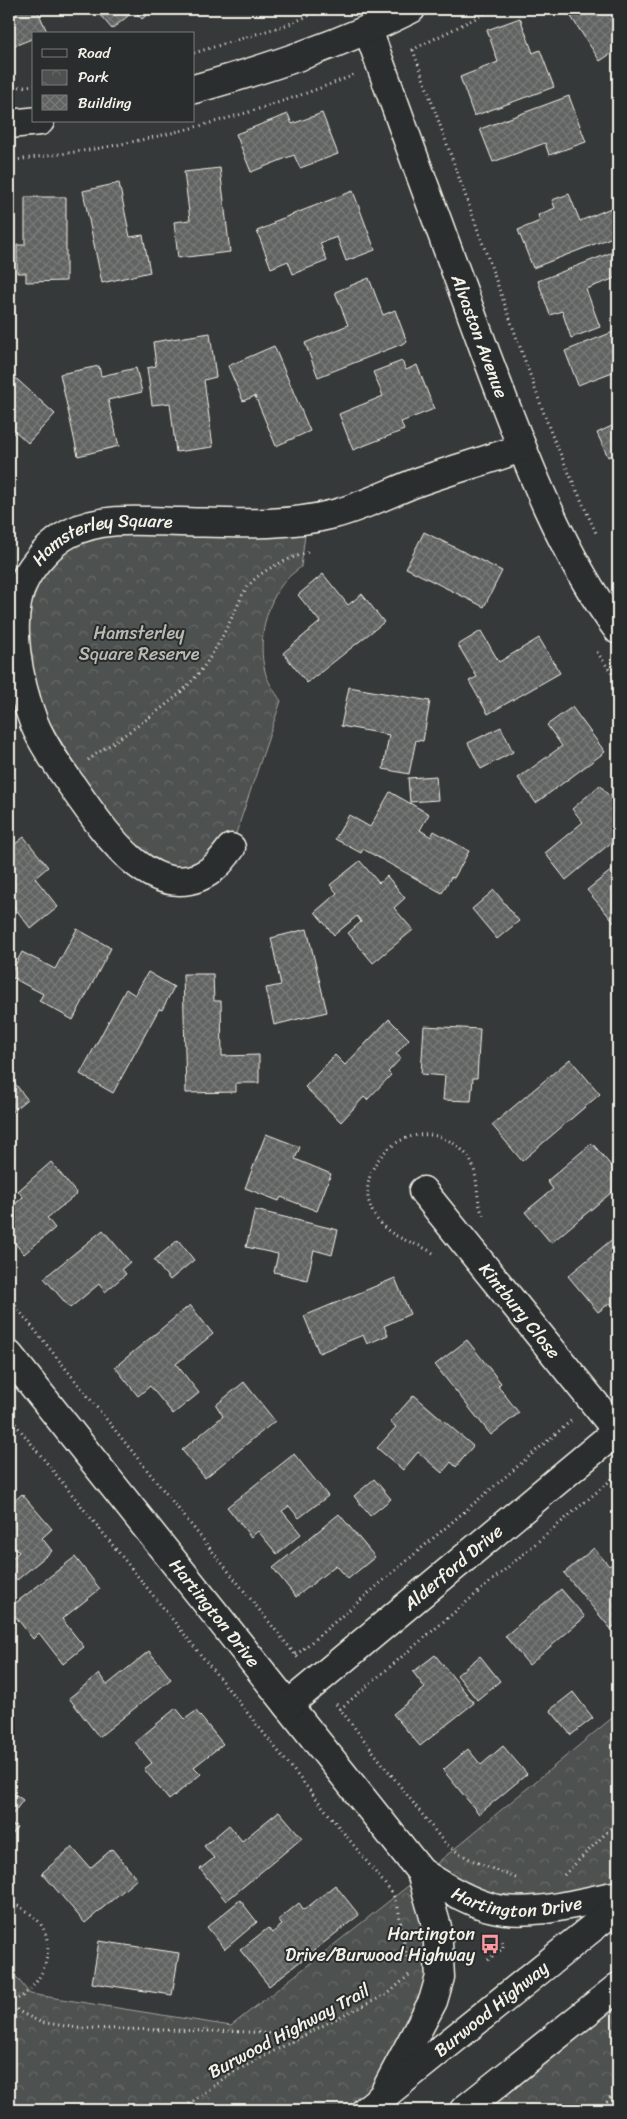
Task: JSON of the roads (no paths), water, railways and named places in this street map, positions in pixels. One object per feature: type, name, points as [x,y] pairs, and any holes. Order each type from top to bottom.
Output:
[{"type":"main road","points":[[195,89],[286,62],[368,30],[411,9]]},
{"type":"main road","name":"Alvaston Avenue","points":[[368,30],[521,448],[557,527],[582,575],[618,630]]},
{"type":"main road","points":[[9,124],[32,122]]},
{"type":"main road","name":"Hamsterley Square","points":[[231,848],[215,868],[199,877],[181,880],[164,878],[146,869],[110,838],[66,776],[35,725],[24,690],[15,629],[17,603],[24,581],[54,544],[70,532],[108,522],[128,520],[235,523],[298,520],[335,514],[418,482],[521,448]]},
{"type":"main road","name":"Kintbury Close","points":[[422,1191],[618,1431]]},
{"type":"main road","name":"Hartington Drive","points":[[9,1356],[421,1872],[455,1892],[494,1908],[534,1910],[618,1895]]},
{"type":"main road","name":"Alderford Drive","points":[[288,1706],[618,1431]]},
{"type":"main road","name":"Hartington Drive","points":[[374,2104],[432,2001],[440,1977],[437,1927],[421,1872]]},
{"type":"main road","name":"Burwood Highway","points":[[374,2104],[618,1907]]},
{"type":"main road","points":[[464,2110],[618,1987]]},
{"type":"place","name":"Hartington Drive/Burwood Highway","points":[[490,1944]]},
{"type":"park label","name":"Hamsterley Square Reserve","points":[[139,643]]}]
